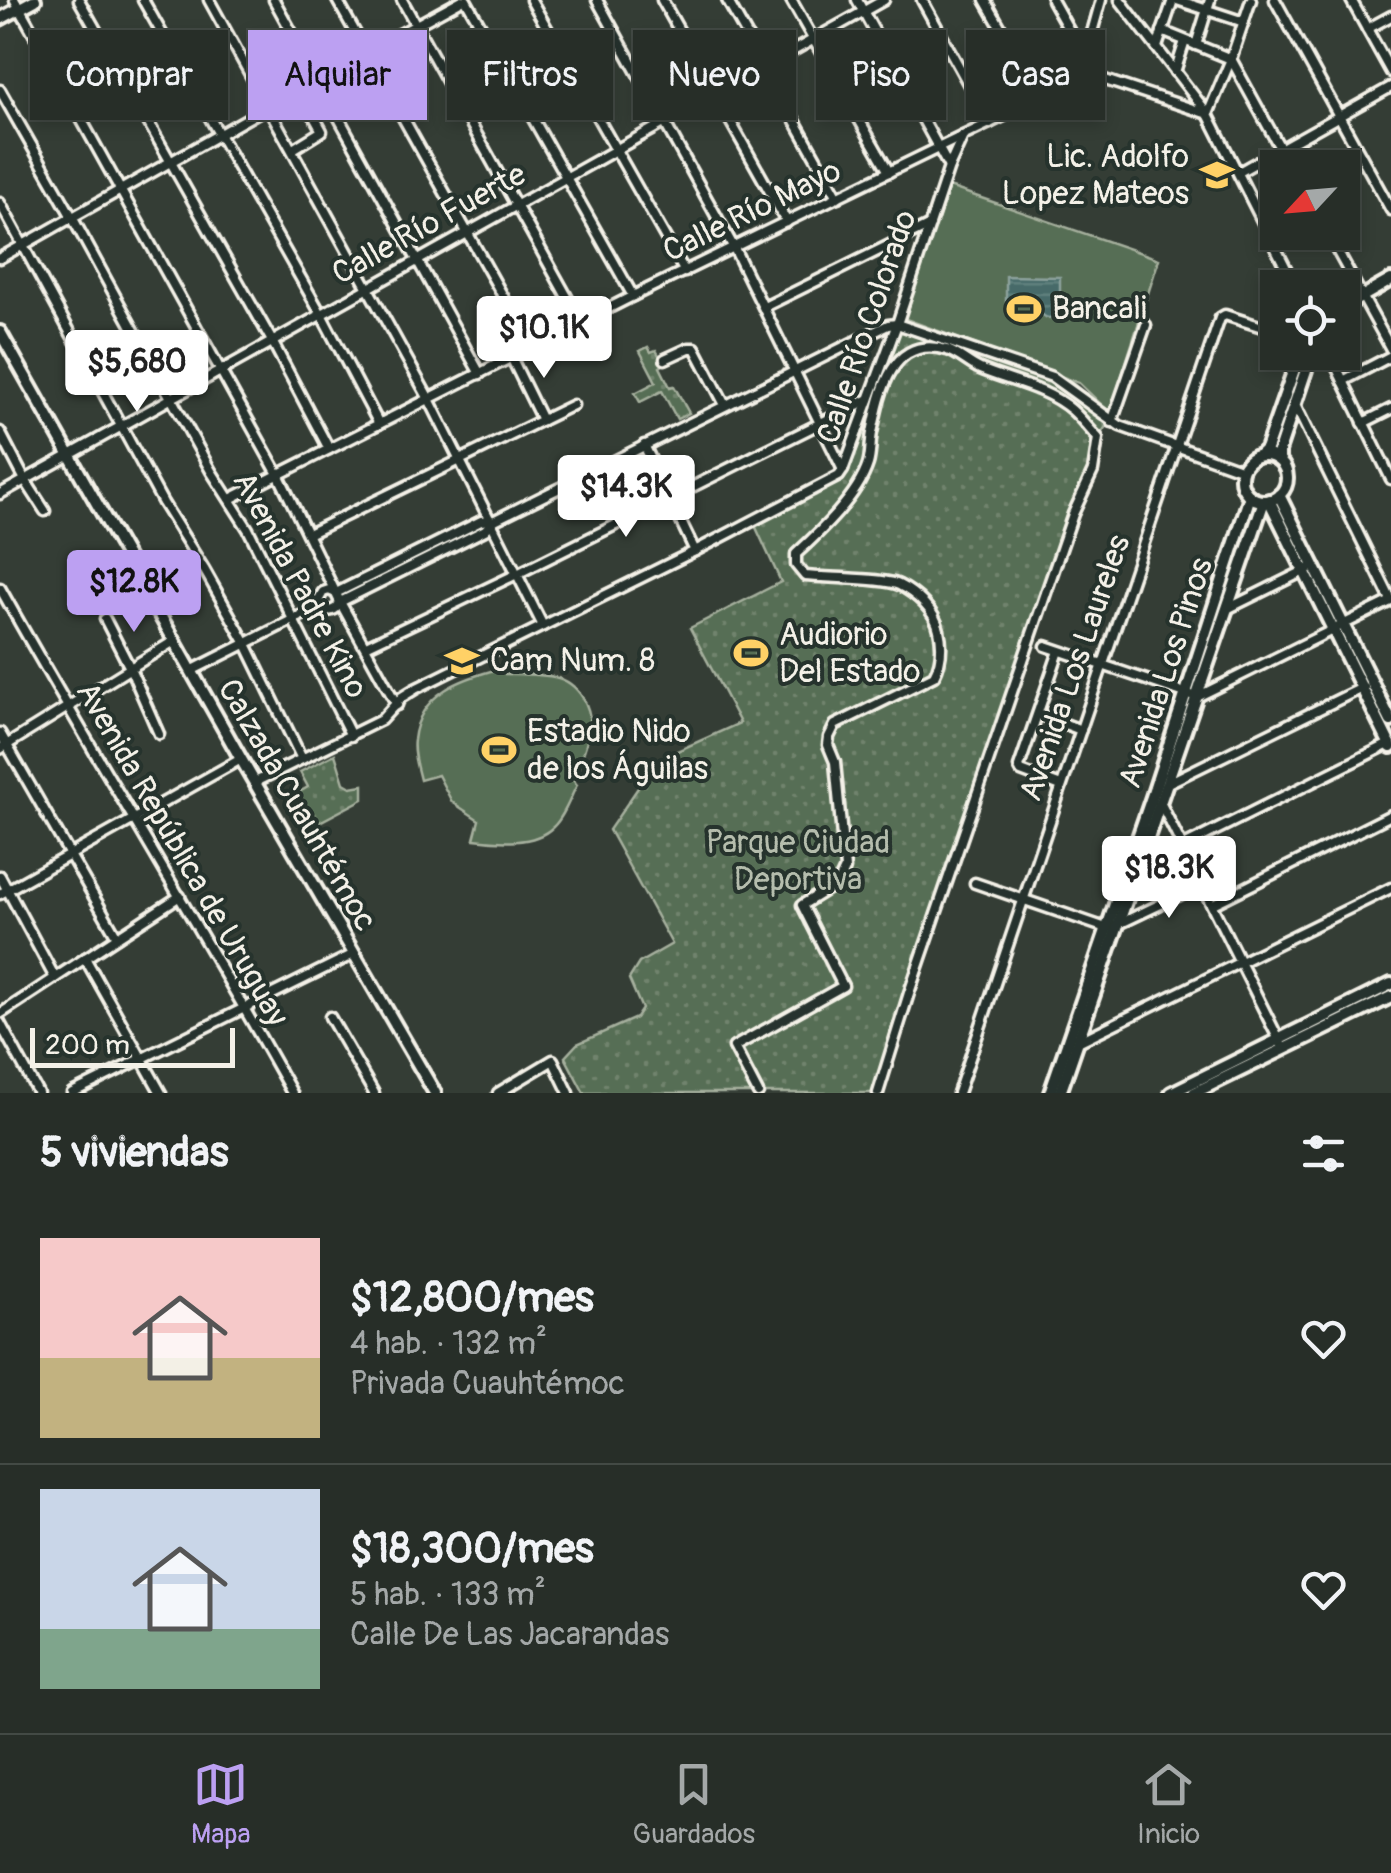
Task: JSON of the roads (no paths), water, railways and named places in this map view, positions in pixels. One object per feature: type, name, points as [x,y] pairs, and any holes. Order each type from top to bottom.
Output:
[{"type":"street","points":[[0,19],[18,4],[35,0]]},
{"type":"street","points":[[79,0],[272,341],[328,449]]},
{"type":"street","points":[[144,0],[321,314],[378,424]]},
{"type":"street","points":[[209,0],[248,68]]},
{"type":"street","points":[[274,0],[291,30]]},
{"type":"street","points":[[338,0],[354,30]]},
{"type":"street","points":[[402,0],[582,322]]},
{"type":"street","points":[[409,30],[464,0],[633,296]]},
{"type":"street","points":[[531,0],[685,272]]},
{"type":"street","points":[[598,0],[734,248],[844,470]]},
{"type":"street","points":[[662,0],[679,30]]},
{"type":"street","points":[[727,0],[744,30]]},
{"type":"street","points":[[792,0],[889,172]]},
{"type":"street","points":[[858,0],[949,167]]},
{"type":"street","name":"Calle Río Fuerte","points":[[796,50],[884,0]]},
{"type":"street","points":[[922,0],[990,123]]},
{"type":"street","points":[[986,0],[1003,30]]},
{"type":"street","points":[[1052,0],[1069,30]]},
{"type":"street","points":[[1093,30],[1102,0]]},
{"type":"street","points":[[1120,0],[1208,114],[1287,270]]},
{"type":"street","points":[[1130,12],[1134,0]]},
{"type":"street","points":[[1156,47],[1175,0],[1208,5],[1244,22]]},
{"type":"street","points":[[1208,114],[1251,0]]},
{"type":"street","points":[[1275,0],[1391,210]]},
{"type":"street","points":[[1351,0],[1391,72]]},
{"type":"street","points":[[18,4],[222,370],[396,705]]},
{"type":"street","points":[[1196,44],[1208,5]]},
{"type":"street","points":[[1367,29],[1391,16]]},
{"type":"street","points":[[1162,32],[1231,59],[1280,148]]},
{"type":"street","points":[[1175,72],[1185,41]]},
{"type":"street","points":[[1105,80],[1208,114]]},
{"type":"street","points":[[1239,172],[1391,86]]},
{"type":"street","name":"Avenida Padre Kino","points":[[0,90],[211,471],[248,529],[351,736]]},
{"type":"street","points":[[0,258],[248,119]]},
{"type":"street","points":[[277,120],[430,398],[543,626]]},
{"type":"street","points":[[293,149],[322,131],[316,120]]},
{"type":"street","points":[[341,120],[480,374]]},
{"type":"street","points":[[404,120],[532,348]]},
{"type":"street","name":"Calle Río Fuerte","points":[[0,494],[670,120]]},
{"type":"street","points":[[730,120],[787,222]]},
{"type":"street","points":[[794,120],[838,197]]},
{"type":"street","name":"Calle Río Mayo","points":[[230,499],[633,296],[996,120]]},
{"type":"street","name":"Calle Río Colorado","points":[[254,782],[387,716],[415,688],[831,482],[844,470],[963,136]]},
{"type":"street","points":[[0,204],[163,503],[245,642],[302,758]]},
{"type":"street","points":[[764,307],[930,225]]},
{"type":"street","points":[[1337,250],[1391,352],[1343,381]]},
{"type":"street","points":[[1362,296],[1391,280]]},
{"type":"street","name":"Avenida Los Laureles","points":[[958,1093],[1220,318],[1225,315],[1260,326]]},
{"type":"street","points":[[338,597],[480,521],[493,521],[880,327],[897,324],[1052,377],[1112,422],[1242,470]]},
{"type":"street","points":[[1112,422],[1146,325]]},
{"type":"street","name":"Calzada Cuauhtémoc","points":[[0,332],[240,759],[436,1093]]},
{"type":"street","points":[[758,1093],[734,1047],[843,986],[802,905],[839,882],[845,870],[829,737],[835,725],[934,676],[941,664],[938,624],[924,602],[896,583],[806,576],[796,565],[796,554],[830,522],[859,482],[868,464],[871,435],[888,371],[900,358],[929,347],[950,351],[978,368],[1044,392],[1072,410],[1098,438],[1093,471],[1061,548],[908,993],[878,1093]]},
{"type":"street","points":[[665,359],[695,348],[725,405]]},
{"type":"street","points":[[511,358],[542,420]]},
{"type":"street","points":[[1294,370],[1266,449],[1242,470],[1243,486],[1250,496],[1270,499],[1284,490],[1288,478],[1278,451],[1306,370]]},
{"type":"street","points":[[1338,370],[1391,479]]},
{"type":"street","points":[[366,646],[869,399]]},
{"type":"street","points":[[308,534],[573,405]]},
{"type":"street","points":[[1046,646],[1197,697],[1391,600],[1295,405]]},
{"type":"street","points":[[1363,423],[1391,409]]},
{"type":"street","points":[[0,432],[45,511]]},
{"type":"street","points":[[644,445],[695,551]]},
{"type":"street","points":[[1260,455],[1279,460]]},
{"type":"street","name":"Avenida Los Pinos","points":[[1060,1093],[1119,924],[1185,693],[1250,496]]},
{"type":"street","points":[[1184,846],[1390,745],[1367,686],[1270,499]]},
{"type":"street","name":"Avenida Los Pinos","points":[[1161,783],[1270,499]]},
{"type":"street","points":[[1212,612],[1309,569]]},
{"type":"street","name":"Avenida República de Uruguay","points":[[0,588],[292,1093]]},
{"type":"street","points":[[330,590],[338,597],[338,608],[332,611],[320,606],[323,592],[330,590]]},
{"type":"street","points":[[191,670],[320,606]]},
{"type":"street","points":[[105,618],[159,734]]},
{"type":"street","points":[[3,747],[174,642]]},
{"type":"street","points":[[1059,651],[1019,767],[1061,786]]},
{"type":"street","points":[[1367,686],[1391,721]]},
{"type":"street","points":[[1161,783],[1367,686]]},
{"type":"street","points":[[1038,714],[1081,730]]},
{"type":"street","points":[[0,733],[3,747],[117,937]]},
{"type":"street","points":[[4,891],[240,759]]},
{"type":"street","points":[[1156,799],[1184,846],[1281,1045]]},
{"type":"street","name":"Avenida Los Pinos","points":[[1050,1093],[1106,928],[1156,799]]},
{"type":"street","points":[[1212,904],[1391,814]]},
{"type":"street","points":[[0,876],[4,891],[55,978]]},
{"type":"street","points":[[975,883],[1106,928],[1203,884]]},
{"type":"street","points":[[1065,1048],[1391,888]]},
{"type":"street","points":[[0,1014],[180,896]]},
{"type":"street","points":[[72,1093],[354,954]]},
{"type":"street","points":[[85,958],[161,1093]]},
{"type":"street","points":[[1194,1093],[1391,984]]},
{"type":"street","points":[[1281,1045],[1391,997]]},
{"type":"street","points":[[330,1018],[374,1093]]},
{"type":"street","points":[[0,1024],[38,1093]]},
{"type":"street","points":[[498,1093],[553,1060],[569,1093]]},
{"type":"street","points":[[1171,1093],[1215,1083]]},
{"type":"water","points":[[1006,276],[1060,277],[1057,315],[1043,316],[1038,302],[1006,302]]},
{"type":"place","name":"Lic. Adolfo Lopez Mateos","points":[[1217,175]]},
{"type":"place","name":"Bancali","points":[[1024,309]]},
{"type":"place","name":"Audiorio Del Estado","points":[[751,653]]},
{"type":"place","name":"Cam Num. 8","points":[[462,661]]},
{"type":"place","name":"Estadio Nido de los Águilas","points":[[499,750]]},
{"type":"park label","name":"Parque Ciudad Deportiva","points":[[798,862]]}]
